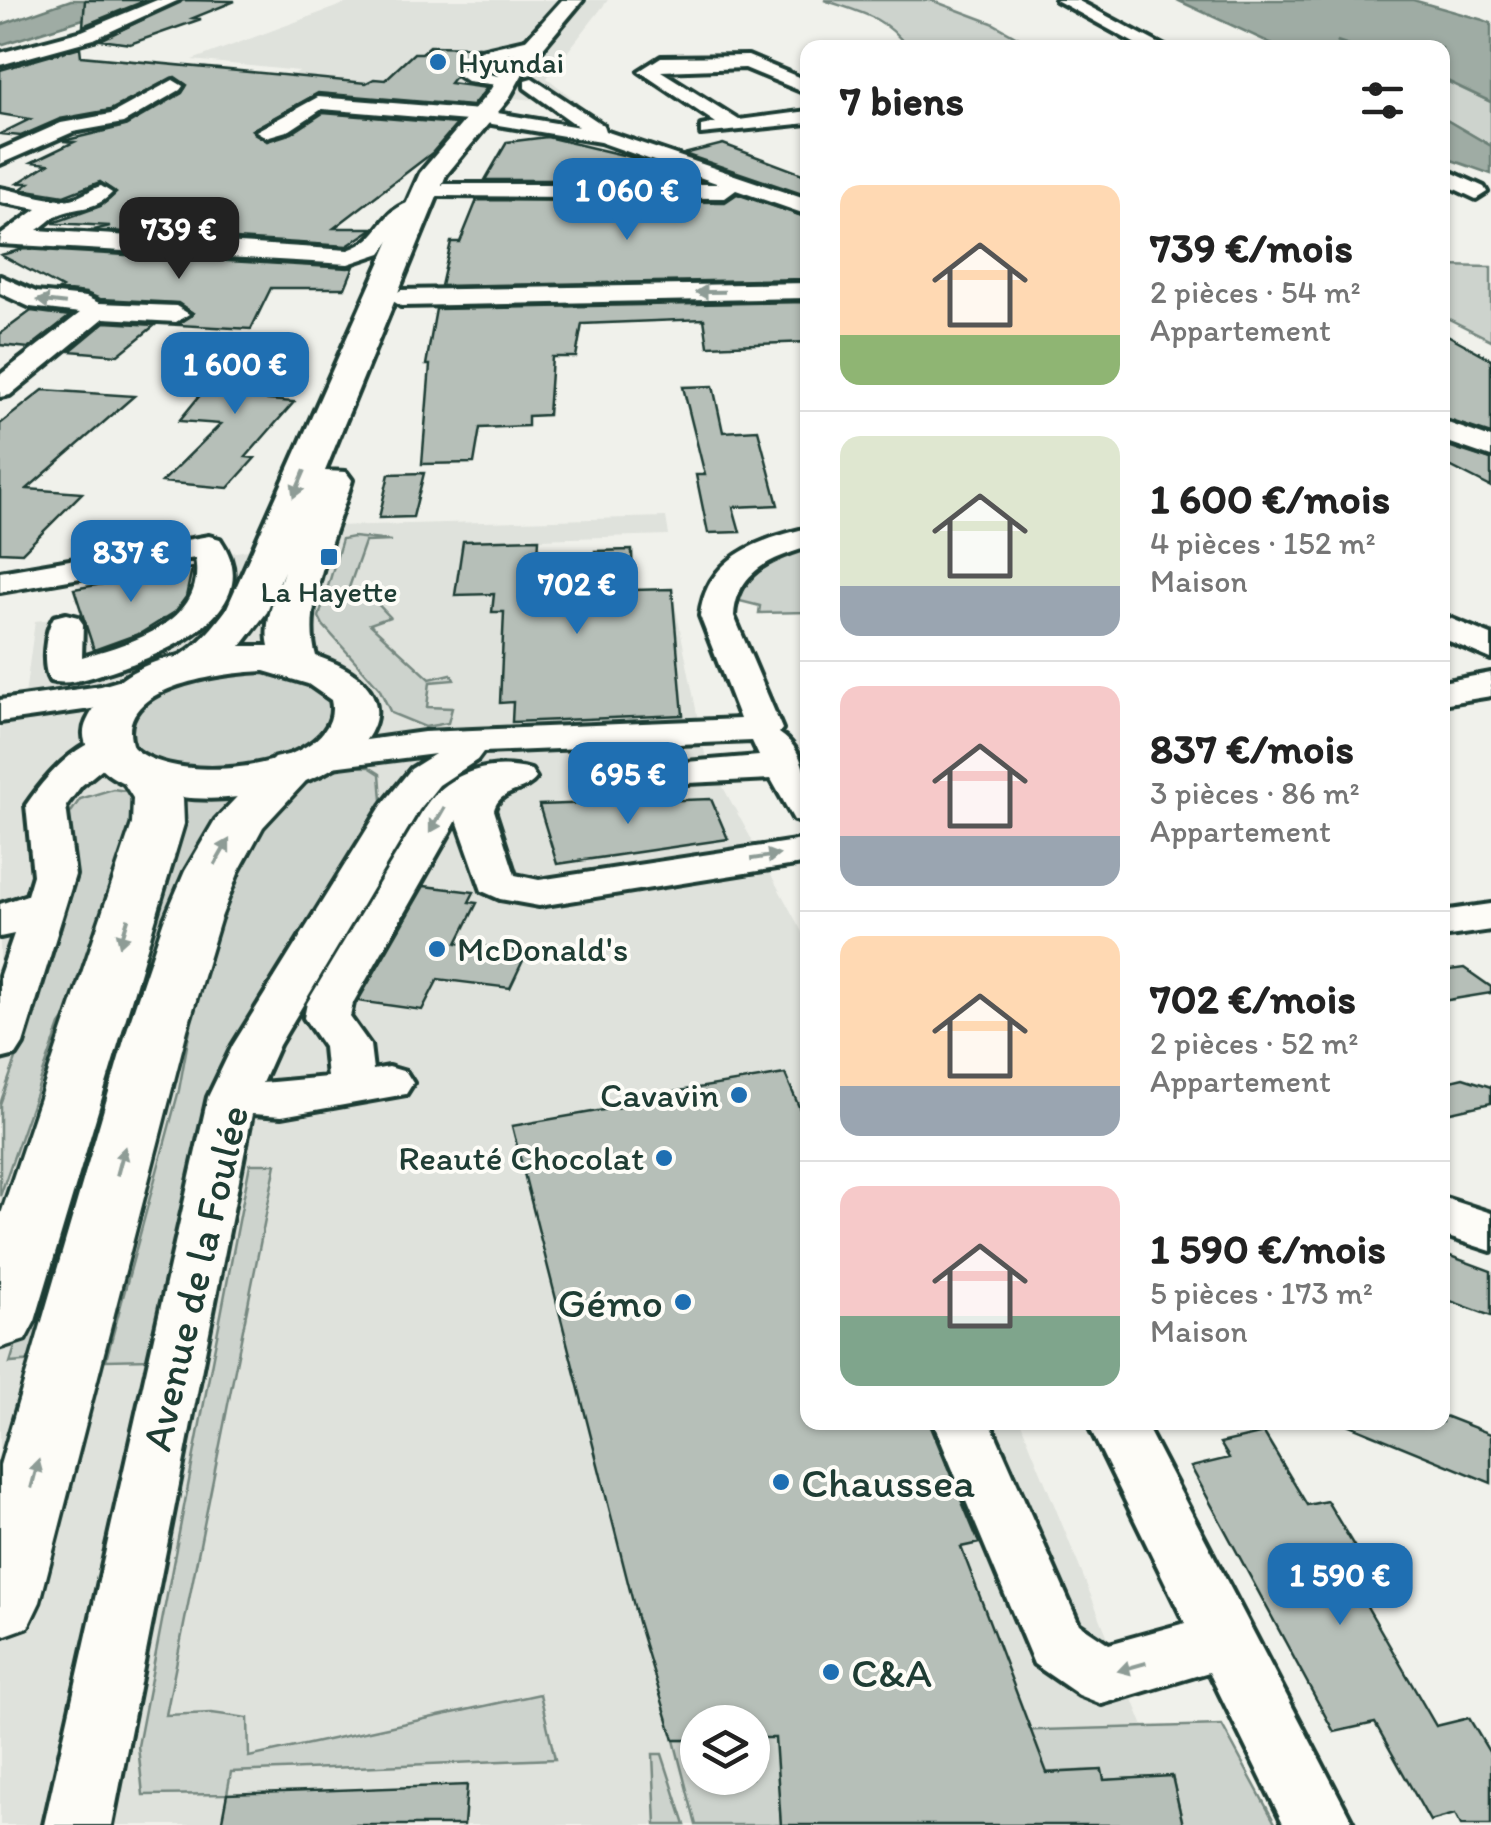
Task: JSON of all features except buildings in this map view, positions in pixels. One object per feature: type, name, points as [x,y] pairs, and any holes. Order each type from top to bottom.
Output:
[{"type":"highway","points":[[0,1321],[158,824],[158,798],[120,749]]},
{"type":"highway","points":[[0,1602],[157,1030],[192,920],[212,871],[241,820],[320,761]]},
{"type":"main road","points":[[509,112],[534,43],[573,0]]},
{"type":"main road","points":[[295,661],[288,634],[292,609],[328,491],[401,298],[443,158],[509,112],[532,84],[538,68],[594,0]]},
{"type":"main road","points":[[197,664],[246,612],[430,199]]},
{"type":"main road","points":[[264,658],[295,661],[339,680],[351,693],[355,709],[345,734],[320,761],[252,780],[208,785],[173,782],[120,749],[120,704],[146,684],[197,664],[264,658]]},
{"type":"street","points":[[1064,0],[1142,40]]},
{"type":"street","points":[[51,34],[155,1]]},
{"type":"street","points":[[0,59],[88,35],[155,1]]},
{"type":"street","points":[[534,43],[487,54],[468,74],[509,112],[604,136],[800,202]]},
{"type":"street","points":[[735,126],[648,71],[661,63],[748,62],[800,85]]},
{"type":"street","points":[[532,84],[604,136]]},
{"type":"street","points":[[0,158],[68,127],[116,119],[158,98],[172,86]]},
{"type":"street","points":[[266,131],[284,126],[318,103],[571,112]]},
{"type":"street","points":[[509,112],[571,112]]},
{"type":"street","points":[[634,147],[735,126],[800,118]]},
{"type":"street","points":[[1450,178],[1476,192]]},
{"type":"street","points":[[8,241],[332,258],[377,249],[386,242],[397,216],[430,199],[751,188]]},
{"type":"street","points":[[8,241],[53,208],[81,205],[101,193]]},
{"type":"street","points":[[0,195],[33,199],[53,208]]},
{"type":"street","points":[[0,283],[30,298],[86,305],[93,310],[176,314]]},
{"type":"street","points":[[401,298],[800,290]]},
{"type":"street","points":[[0,389],[93,315],[93,310]]},
{"type":"street","points":[[1450,433],[1491,448]]},
{"type":"street","points":[[793,772],[763,730],[717,616],[716,598],[724,580],[737,567],[756,555],[800,540]]},
{"type":"street","points":[[0,582],[209,546],[216,586],[201,612],[169,638],[128,656],[63,672],[66,624]]},
{"type":"street","points":[[1450,630],[1491,648]]},
{"type":"street","points":[[0,713],[105,696],[146,684]]},
{"type":"street","points":[[1450,692],[1472,691],[1491,684]]},
{"type":"street","points":[[355,709],[417,775]]},
{"type":"street","points":[[0,713],[43,714],[120,749],[50,815],[54,875],[0,1044]]},
{"type":"street","name":"Avenue de la Foulée","points":[[78,1825],[232,1097],[256,1046],[417,775],[464,752],[466,741],[763,730]]},
{"type":"street","points":[[320,761],[386,765],[398,780],[417,775]]},
{"type":"street","points":[[320,761],[417,775]]},
{"type":"street","points":[[688,772],[793,772]]},
{"type":"street","points":[[232,1097],[282,1100],[371,1086],[327,1018],[330,1003],[446,805],[463,788],[480,780],[516,778],[488,788],[476,798],[474,810],[497,882],[515,890],[539,893],[608,889],[800,853]]},
{"type":"street","points":[[0,924],[22,908],[46,907]]},
{"type":"street","points":[[1450,923],[1491,917]]},
{"type":"street","points":[[1450,1218],[1491,1232]]},
{"type":"street","points":[[964,1430],[1056,1644],[1102,1675],[1226,1640]]},
{"type":"street","points":[[1119,1430],[1320,1825]]},
{"type":"shaded area","points":[[71,0],[126,0],[112,10],[0,45],[0,25]]},
{"type":"shaded area","points":[[355,0],[608,0],[547,78],[579,103],[284,81],[299,71],[192,60]]},
{"type":"shaded area","points":[[824,0],[931,0],[992,23],[1022,40],[901,40],[890,28],[860,12]]},
{"type":"shaded area","points":[[1177,0],[1413,0],[1483,20],[1491,23],[1491,102],[1450,82],[1450,40],[1264,40]]},
{"type":"shaded area","points":[[1450,83],[1491,102],[1491,146],[1450,122]]},
{"type":"shaded area","points":[[1450,122],[1491,146],[1491,174],[1450,159]]},
{"type":"shaded area","points":[[1450,266],[1491,267],[1491,340],[1450,320]]},
{"type":"shaded area","points":[[666,517],[669,535],[540,539],[536,592],[672,589],[705,754],[800,928],[800,1430],[1024,1430],[1184,1825],[0,1825],[0,698],[25,695],[35,621],[134,610],[134,569],[248,550],[258,528]]},
{"type":"shaded area","points":[[342,539],[391,541],[365,542],[345,599],[373,599],[390,617],[370,624],[430,679],[451,674],[454,680],[430,682],[427,707],[452,708],[448,723],[425,727],[391,713],[379,688],[323,625],[319,617]]},
{"type":"shaded area","points":[[800,547],[800,612],[759,613],[760,606],[732,599],[756,565]]},
{"type":"shaded area","points":[[256,666],[330,692],[331,722],[311,746],[278,761],[238,769],[196,770],[161,762],[137,747],[131,723],[140,706],[155,692],[188,680]]},
{"type":"shaded area","points":[[340,766],[369,767],[380,774],[382,800],[377,819],[275,986],[152,1359],[106,1360],[179,1090],[210,919],[236,864],[289,788]]},
{"type":"shaded area","points":[[113,789],[126,791],[137,810],[73,1008],[60,1025],[0,1196],[0,1104],[16,1059],[67,818],[80,799]]},
{"type":"shaded area","points":[[238,796],[34,1361],[10,1363],[178,820],[180,797]]},
{"type":"shaded area","points":[[250,1164],[276,1164],[166,1715],[212,1713],[248,1718],[249,1757],[540,1694],[555,1759],[231,1772],[227,1794],[143,1795],[138,1746]]},
{"type":"shaded area","points":[[1222,1725],[1276,1825],[1183,1825],[1172,1776],[1104,1780],[1101,1770],[779,1785],[781,1825],[696,1825],[688,1795],[770,1795],[770,1738]]},
{"type":"shaded area","points":[[674,1740],[680,1740],[680,1763]]},
{"type":"shaded area","points":[[653,1754],[662,1754],[685,1825],[656,1825]]},
{"type":"place","name":"Hyundai","points":[[438,62]]},
{"type":"place","name":"La Hayette","points":[[329,557]]},
{"type":"place","name":"McDonald's","points":[[437,949]]},
{"type":"place","name":"Cavavin","points":[[739,1095]]},
{"type":"place","name":"Reauté Chocolat","points":[[664,1158]]},
{"type":"place","name":"Gémo","points":[[683,1302]]},
{"type":"place","name":"Chaussea","points":[[781,1482]]},
{"type":"place","name":"C&A","points":[[831,1672]]}]
